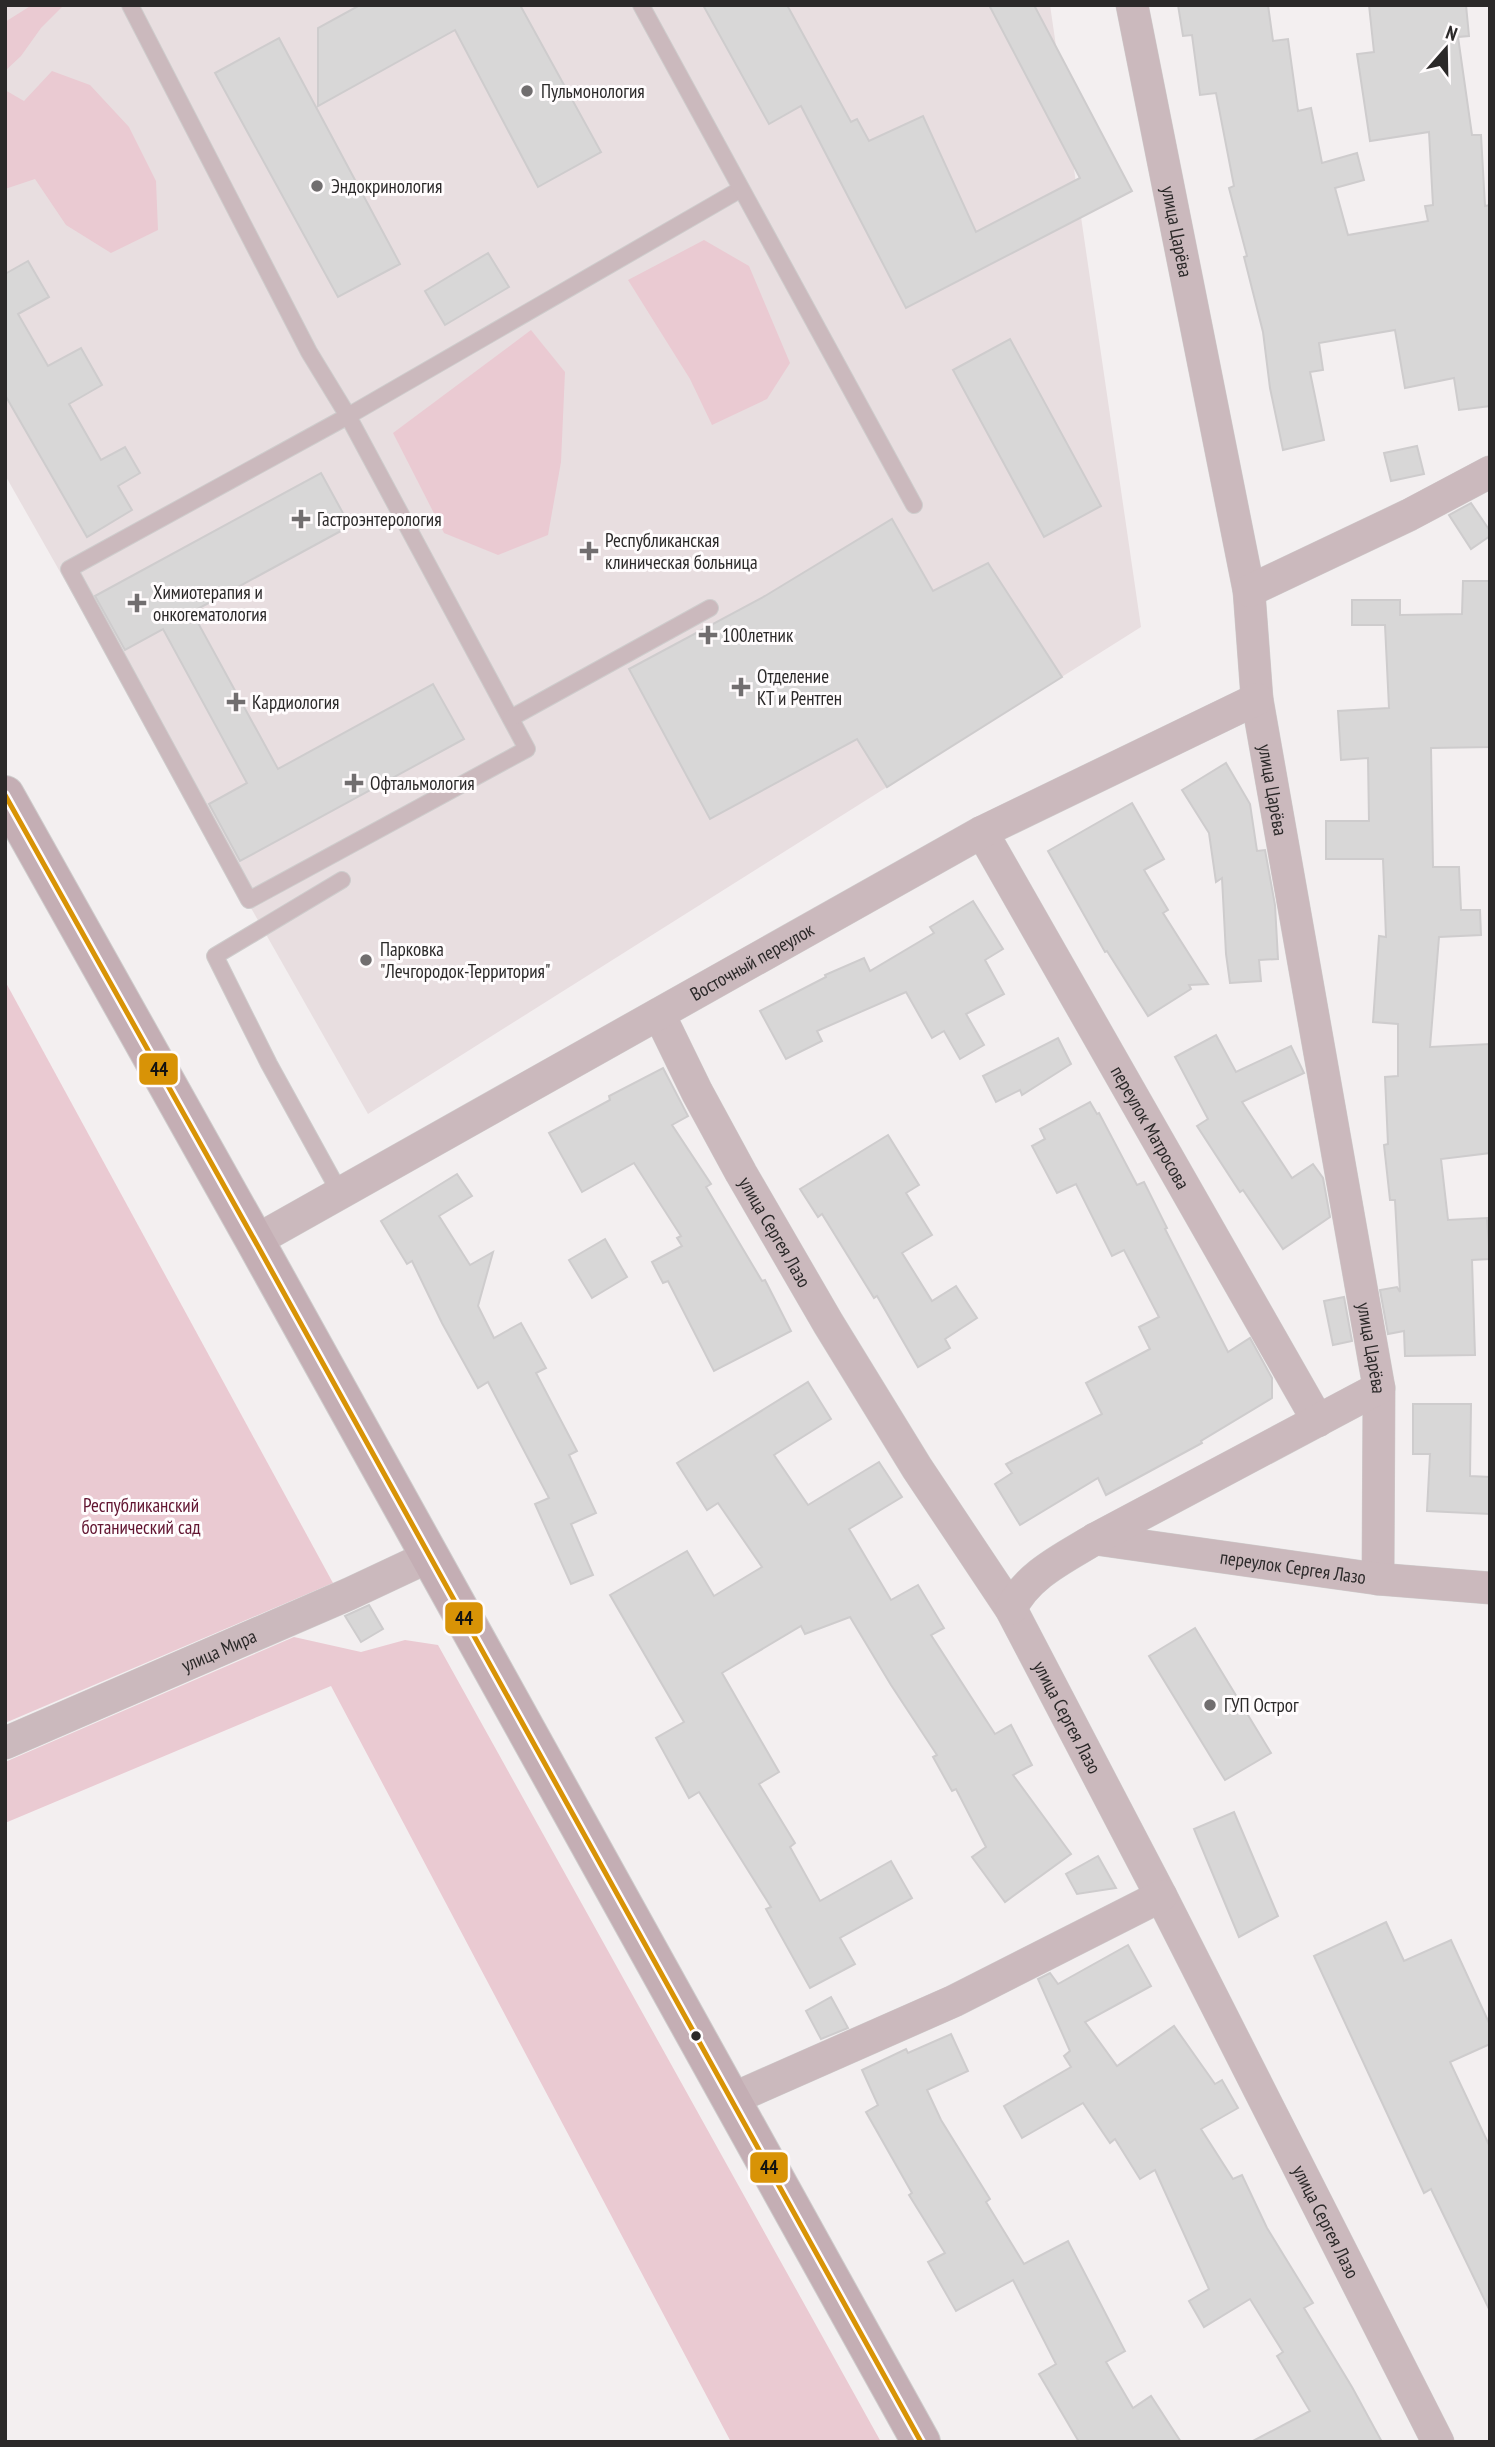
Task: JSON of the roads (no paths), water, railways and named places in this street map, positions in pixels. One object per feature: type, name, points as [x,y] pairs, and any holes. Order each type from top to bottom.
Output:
[{"type":"main road","points":[[5,795],[732,2099],[917,2439]]},
{"type":"street","name":"улица Царёва","points":[[1132,5],[1249,591],[1257,699],[1379,1388],[1378,1579]]},
{"type":"street","points":[[1249,591],[1409,515],[1490,472]]},
{"type":"street","name":"Восточный переулок","points":[[256,1241],[982,832],[1257,699]]},
{"type":"street","name":"переулок Матросова","points":[[982,832],[1318,1421]]},
{"type":"street","name":"улица Сергея Лазо","points":[[659,1014],[716,1127],[828,1323],[917,1468],[1011,1609],[1161,1896],[1438,2442]]},
{"type":"street","points":[[1011,1609],[1017,1596],[1028,1584],[1095,1539],[1379,1388]]},
{"type":"street","name":"переулок Сергея Лазо","points":[[1095,1539],[1378,1579],[1490,1588]]},
{"type":"street","name":"улица Мира","points":[[5,1743],[349,1594],[430,1556]]},
{"type":"street","points":[[732,2099],[954,2001],[1161,1896]]},
{"type":"lane","points":[[130,5],[309,352],[348,416],[527,749],[249,900],[69,569],[348,416],[741,189]]},
{"type":"lane","points":[[640,5],[914,505]]},
{"type":"lane","points":[[511,718],[710,608]]},
{"type":"lane","points":[[340,1194],[269,1064],[215,956],[342,880]]},
{"type":"place","name":"Пульмонология","points":[[527,91]]},
{"type":"place","name":"Эндокринология","points":[[317,186]]},
{"type":"place","name":"Гастроэнтерология","points":[[301,519]]},
{"type":"place","name":"Республиканская клиническая больница","points":[[589,551]]},
{"type":"place","name":"Химиотерапия и онкогематология","points":[[137,603]]},
{"type":"place","name":"100летник","points":[[708,635]]},
{"type":"place","name":"Отделение КТ и Рентген","points":[[741,687]]},
{"type":"place","name":"Кардиология","points":[[236,702]]},
{"type":"place","name":"Офтальмология","points":[[354,783]]},
{"type":"place","name":"Парковка \"Лечгородок-Территория\"","points":[[366,960]]},
{"type":"place","name":"ГУП Острог","points":[[1210,1705]]},
{"type":"park label","name":"Республиканский ботанический сад","points":[[141,1516]]}]
